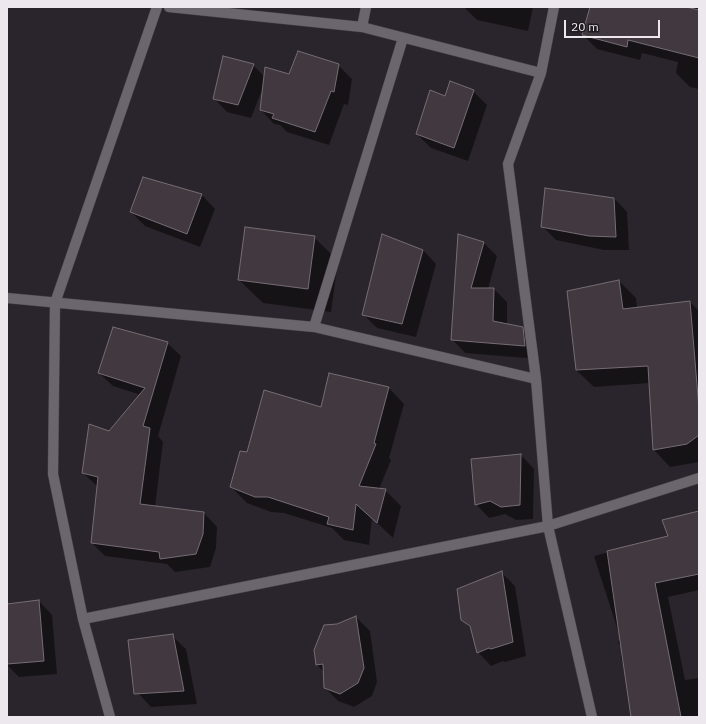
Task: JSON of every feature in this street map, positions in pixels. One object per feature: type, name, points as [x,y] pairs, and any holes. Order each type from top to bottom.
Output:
[{"type":"street","points":[[110,717],[83,619],[53,474],[55,303],[158,7]]},
{"type":"street","points":[[169,7],[362,27],[541,73]]},
{"type":"street","points":[[362,27],[366,7]]},
{"type":"street","points":[[554,7],[541,73],[508,164],[536,379],[548,526],[592,717]]},
{"type":"street","points":[[314,327],[403,38]]},
{"type":"street","points":[[7,298],[314,327],[536,379]]},
{"type":"street","points":[[83,619],[548,526],[699,478]]},
{"type":"building","points":[[590,7],[686,7],[699,10],[699,58],[628,40],[627,47],[582,35]]},
{"type":"building","points":[[298,51],[339,64],[334,92],[331,91],[315,132],[272,118],[274,114],[260,110],[265,67],[289,74]]},
{"type":"building","points":[[223,56],[254,64],[238,105],[213,99]]},
{"type":"building","points":[[450,81],[474,90],[454,148],[416,134],[430,90],[445,96]]},
{"type":"building","points":[[143,177],[202,194],[187,234],[130,212]]},
{"type":"building","points":[[545,188],[614,198],[616,237],[589,236],[541,227]]},
{"type":"building","points":[[245,227],[315,236],[308,289],[238,280]]},
{"type":"building","points":[[382,234],[423,250],[402,324],[362,315]]},
{"type":"building","points":[[458,234],[484,242],[471,288],[494,288],[493,321],[523,327],[525,346],[451,340]]},
{"type":"building","points":[[619,280],[623,309],[690,301],[699,409],[699,435],[687,444],[653,450],[648,366],[576,370],[567,291]]},
{"type":"building","points":[[113,327],[168,342],[143,426],[150,428],[140,504],[204,512],[203,534],[196,554],[160,559],[159,552],[91,543],[98,477],[82,473],[89,424],[109,431],[145,388],[98,373]]},
{"type":"building","points":[[329,373],[389,387],[374,443],[376,444],[359,486],[386,489],[377,523],[356,504],[353,530],[327,524],[329,517],[268,497],[255,497],[230,487],[240,451],[247,452],[264,390],[321,407]]},
{"type":"building","points":[[521,454],[520,505],[501,507],[490,501],[475,505],[471,459]]},
{"type":"building","points":[[699,511],[699,574],[655,583],[681,717],[631,717],[607,551],[668,536],[662,520]]},
{"type":"building","points":[[502,571],[513,642],[491,649],[489,648],[477,653],[470,626],[461,620],[457,589]]},
{"type":"building","points":[[39,600],[44,661],[7,664],[7,604]]},
{"type":"building","points":[[356,616],[364,668],[358,683],[340,694],[324,688],[323,664],[316,665],[314,650],[324,625],[337,624]]},
{"type":"building","points":[[173,634],[184,691],[134,694],[128,640]]}]
